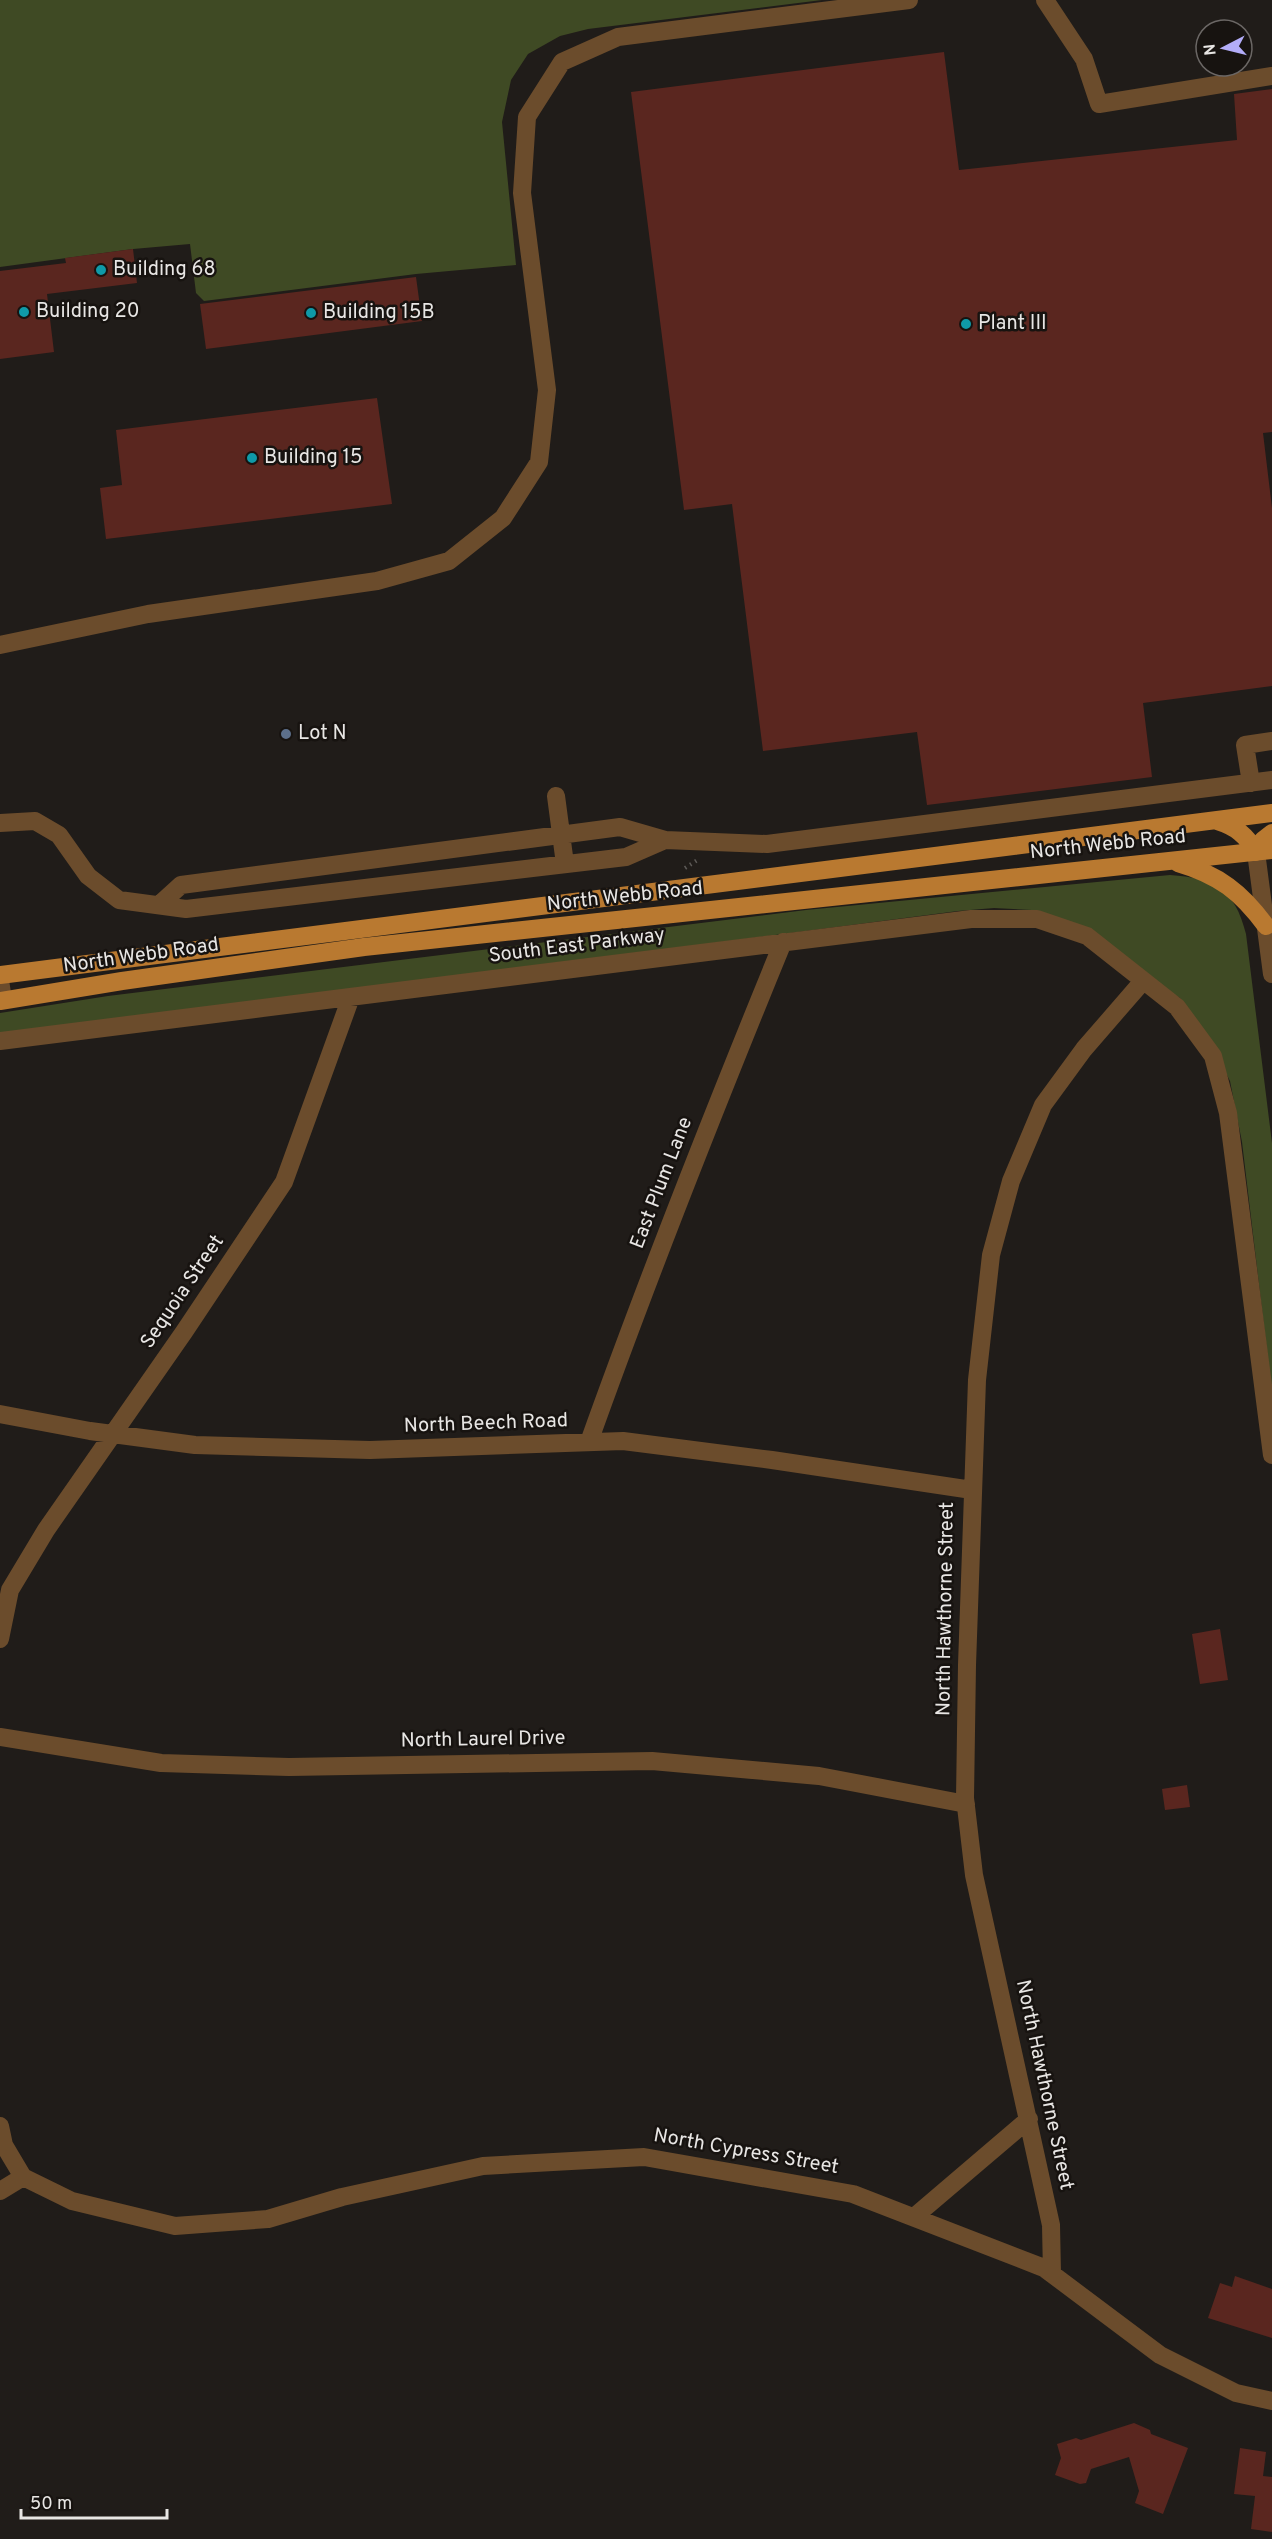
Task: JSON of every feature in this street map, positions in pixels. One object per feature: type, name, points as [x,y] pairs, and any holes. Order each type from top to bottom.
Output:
[{"type":"main road","name":"North Webb Road","points":[[0,975],[1272,813]]},
{"type":"main road","points":[[1216,820],[1234,826],[1264,851]]},
{"type":"main road","points":[[1264,851],[1263,840],[1272,833]]},
{"type":"main road","name":"North Webb Road","points":[[2,1001],[122,981],[364,947],[1264,851]]},
{"type":"main road","points":[[1170,861],[1199,869],[1218,879],[1237,892],[1266,926]]},
{"type":"street","points":[[0,645],[148,614],[377,580],[449,561],[503,518],[539,462],[547,390],[522,193],[527,117],[562,62],[618,37],[909,0]]},
{"type":"street","points":[[1045,0],[1084,58],[1099,104],[1272,76]]},
{"type":"street","points":[[1251,783],[1245,745],[1272,741]]},
{"type":"street","points":[[159,905],[181,885],[620,827],[665,840],[767,844],[1272,780]]},
{"type":"street","points":[[556,796],[565,864]]},
{"type":"street","points":[[0,823],[35,820],[59,835],[88,876],[119,900],[186,909],[626,857],[665,840]]},
{"type":"street","points":[[1264,851],[1266,926],[1272,974]]},
{"type":"street","points":[[366,860],[370,887]]},
{"type":"street","name":"South East Parkway","points":[[0,1041],[971,919],[1037,919],[1087,936],[1177,1007],[1213,1056],[1228,1113],[1272,1455]]},
{"type":"street","name":"East Plum Lane","points":[[589,1442],[645,1286],[783,942]]},
{"type":"street","points":[[0,980],[2,1001]]},
{"type":"street","name":"North Hawthorne Street","points":[[1052,2274],[1052,2224],[974,1875],[966,1804],[967,1665],[977,1380],[992,1256],[1011,1181],[1043,1105],[1084,1049],[1143,981]]},
{"type":"street","name":"Sequoia Street","points":[[0,1607],[46,1530],[284,1182],[351,997]]},
{"type":"street","name":"North Beech Road","points":[[0,1414],[113,1434],[195,1445],[370,1450],[623,1441],[772,1460],[972,1490]]},
{"type":"street","name":"Sequoia Street","points":[[0,1639],[10,1590]]},
{"type":"street","name":"North Laurel Drive","points":[[0,1737],[173,1763],[290,1767],[652,1761],[819,1776],[966,1804]]},
{"type":"street","points":[[914,2217],[1029,2119]]},
{"type":"street","points":[[0,2126],[4,2145],[23,2177],[0,2191]]},
{"type":"street","name":"North Cypress Street","points":[[23,2177],[72,2201],[175,2226],[268,2219],[342,2197],[483,2166],[644,2157],[853,2194],[1044,2268],[1160,2355],[1236,2393],[1272,2400]]},
{"type":"green space","points":[[0,0],[822,0],[588,29],[560,36],[528,54],[511,80],[502,122],[516,265],[416,274],[204,301],[196,293],[190,244],[133,249],[0,267]]},
{"type":"green space","points":[[1170,875],[1199,879],[1220,889],[1236,906],[1246,934],[1272,1143],[1272,1393],[1242,1142],[1230,1081],[1207,1036],[1180,998],[1032,910],[994,908],[958,911],[0,1037],[0,1013],[108,996],[806,910]]},
{"type":"building","name":"Plant III","points":[[944,52],[959,170],[1237,140],[1234,94],[1272,89],[1272,432],[1263,433],[1272,508],[1272,686],[1143,703],[1152,777],[927,805],[917,732],[763,751],[732,504],[684,510],[631,92]]},
{"type":"building","points":[[133,249],[137,283],[47,294],[54,352],[0,359],[0,271],[66,263],[65,258]]},
{"type":"building","name":"Building 15B","points":[[416,277],[422,321],[206,349],[200,304]]},
{"type":"building","name":"Building 15","points":[[377,398],[392,504],[106,539],[100,488],[122,485],[116,430]]},
{"type":"building","points":[[1220,1629],[1228,1680],[1200,1684],[1192,1634]]},
{"type":"building","points":[[1187,1785],[1190,1807],[1165,1810],[1162,1789]]},
{"type":"building","points":[[1235,2276],[1272,2289],[1272,2338],[1208,2318],[1220,2283],[1232,2287]]},
{"type":"building","points":[[1134,2423],[1150,2430],[1151,2434],[1188,2448],[1163,2514],[1135,2503],[1139,2491],[1129,2457],[1091,2469],[1086,2483],[1080,2484],[1055,2475],[1061,2458],[1057,2444],[1076,2438],[1081,2440]]},
{"type":"building","points":[[1240,2448],[1266,2452],[1263,2476],[1272,2477],[1272,2532],[1251,2529],[1255,2496],[1234,2494]]},
{"type":"place","name":"Building 68","points":[[101,270]]},
{"type":"place","name":"Building 20","points":[[24,312]]},
{"type":"place","name":"Building 15B","points":[[311,313]]},
{"type":"place","name":"Plant III","points":[[966,324]]},
{"type":"place","name":"Building 15","points":[[252,458]]},
{"type":"place","name":"Lot N","points":[[286,734]]}]
